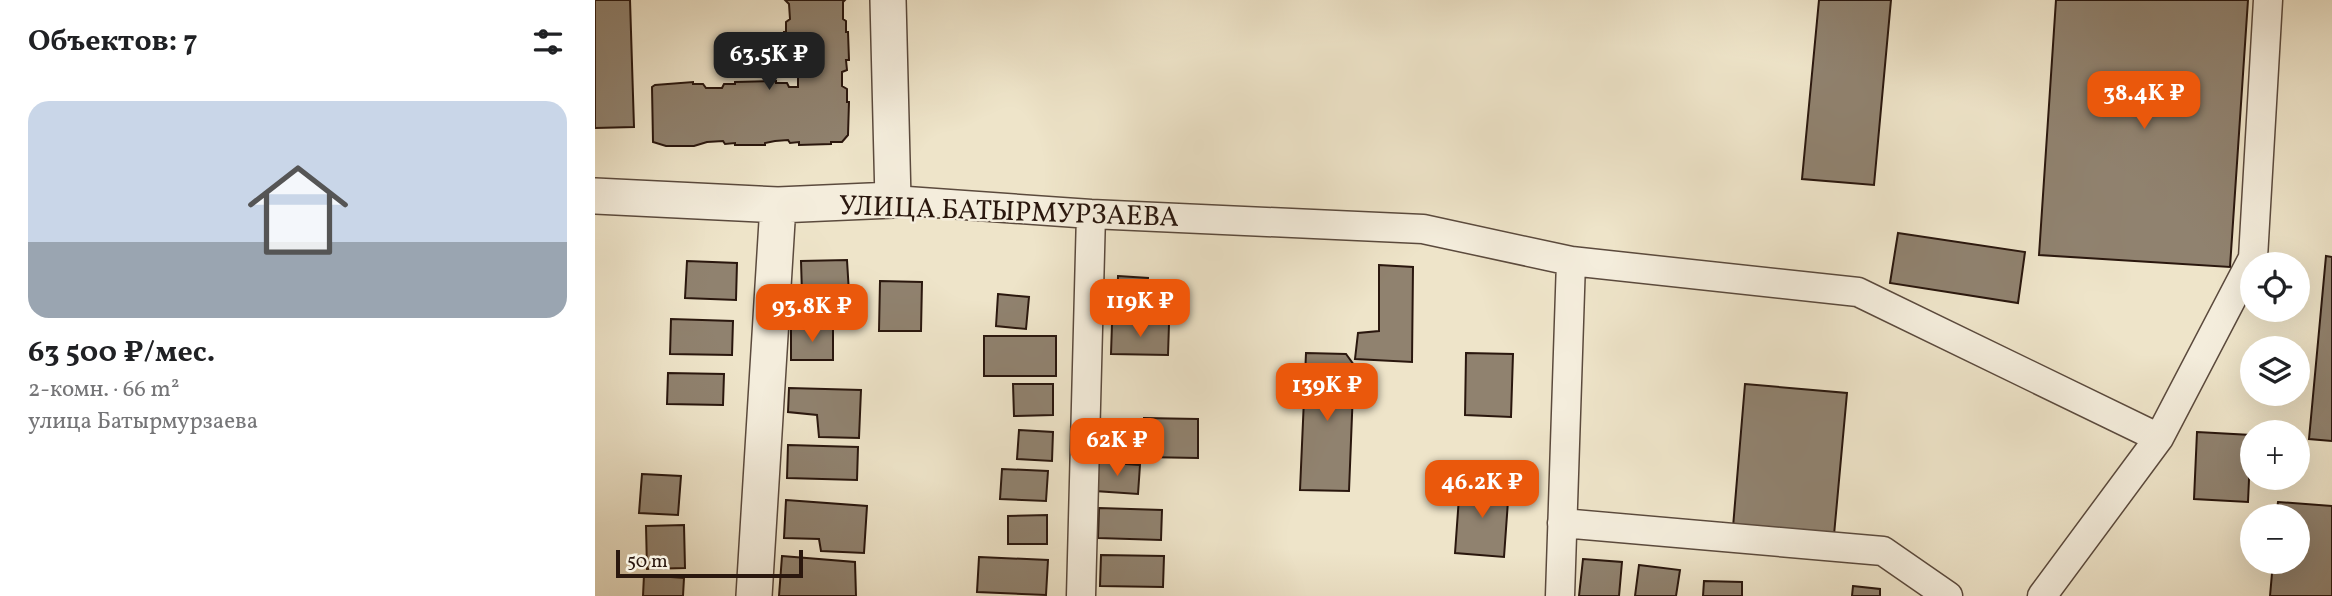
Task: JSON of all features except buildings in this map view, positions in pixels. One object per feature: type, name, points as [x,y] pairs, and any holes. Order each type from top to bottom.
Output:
[{"type":"street","points":[[888,0],[893,200]]},
{"type":"street","points":[[2042,596],[2159,438],[2253,258],[2268,0]]},
{"type":"street","name":"УЛИЦА БАТЫРМУРЗАЕВА","points":[[595,196],[778,205],[893,200],[1091,214],[1423,229],[1571,261],[1858,292],[2159,438]]},
{"type":"street","points":[[754,596],[778,205]]},
{"type":"street","points":[[1081,596],[1091,214]]},
{"type":"street","points":[[1560,596],[1571,261]]},
{"type":"street","points":[[1562,523],[1883,551],[1948,596]]}]
